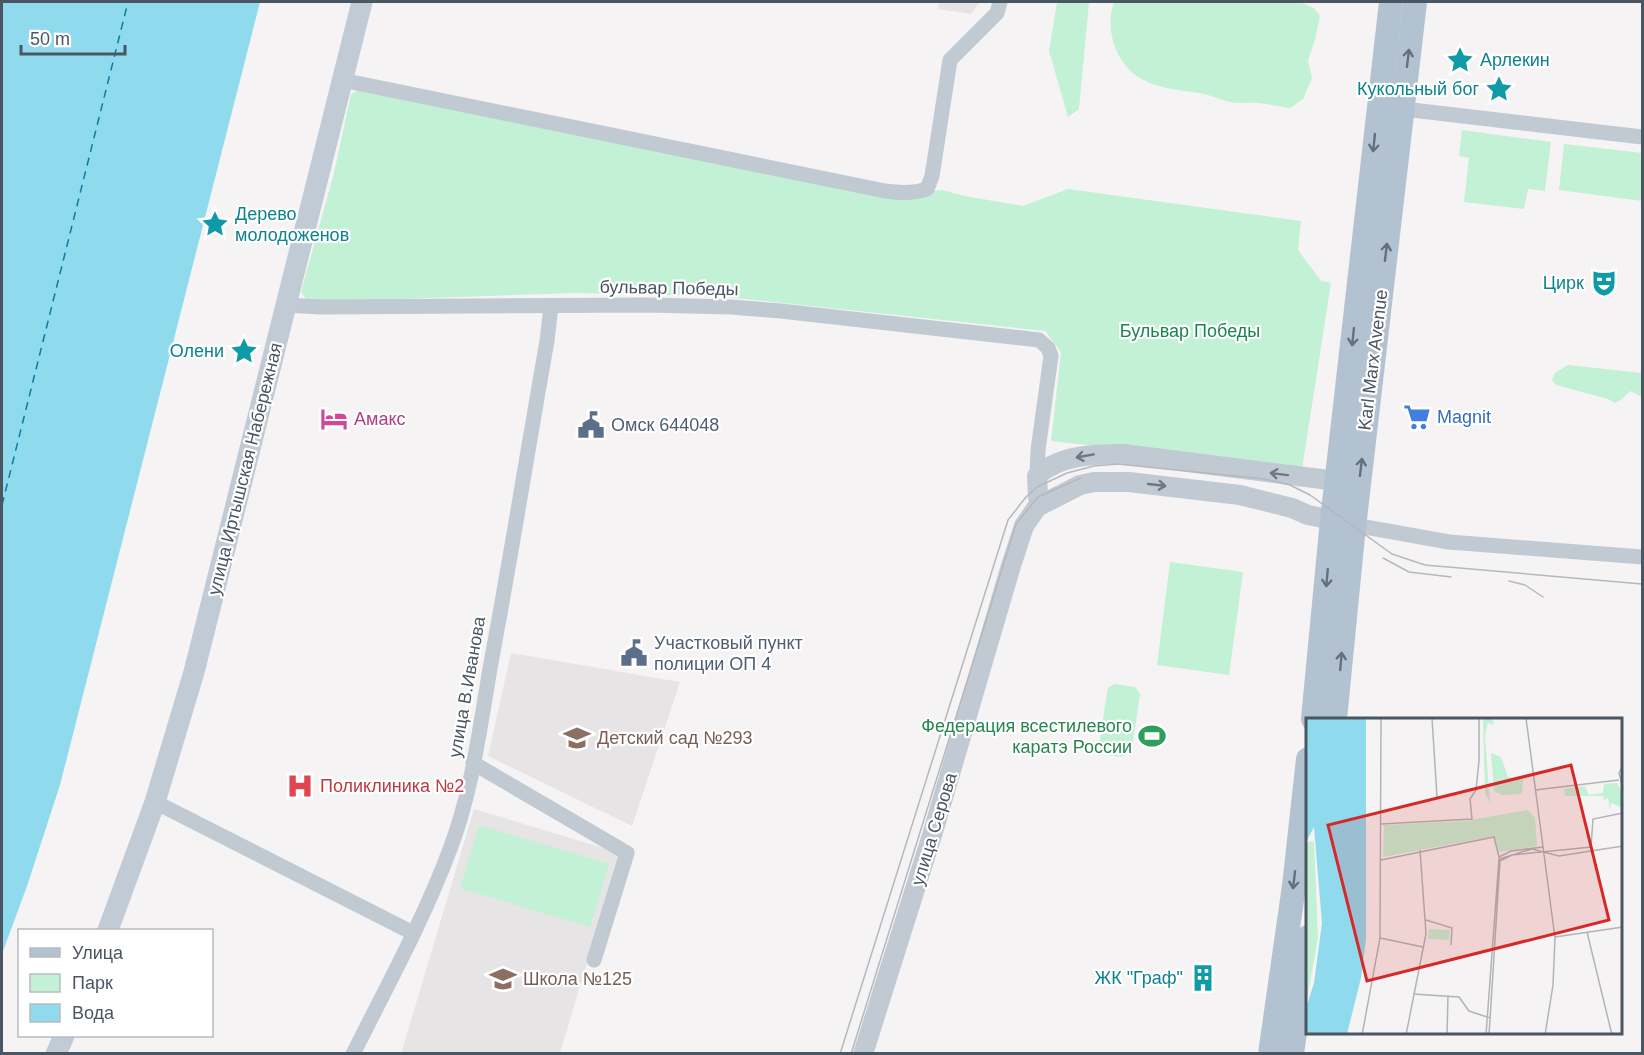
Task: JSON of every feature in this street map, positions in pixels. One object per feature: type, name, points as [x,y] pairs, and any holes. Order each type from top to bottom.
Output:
[{"type":"main road","name":"улица Иртышская Набережная","points":[[108,929],[155,802],[194,672],[362,2]]},
{"type":"main road","name":"Karl Marx Avenue","points":[[1313,718],[1343,522],[1390,107],[1391,2]]},
{"type":"main road","name":"Karl Marx Avenue","points":[[1335,718],[1343,522],[1337,481],[1390,107],[1415,2]]},
{"type":"main road","points":[[1270,1053],[1294,886],[1306,777]]},
{"type":"main road","points":[[1292,1053],[1306,952]]},
{"type":"main road","points":[[56,1053],[63,1037]]},
{"type":"street","points":[[342,80],[885,191],[902,193],[920,191],[927,189],[932,176],[950,60],[997,13],[1000,2]]},
{"type":"street","points":[[1390,107],[1642,137]]},
{"type":"street","name":"бульвар Победы","points":[[285,305],[321,307],[648,305],[781,311],[1039,340],[1048,348],[1050,356],[1038,450],[1037,476]]},
{"type":"street","name":"улица В.Иванова","points":[[353,1053],[413,933],[451,848],[473,763],[547,341],[550,306]]},
{"type":"street","points":[[1337,481],[1124,454],[1097,454],[1071,459],[1052,465],[1037,476],[1038,497],[1041,504],[1080,485],[1094,482],[1129,482],[1240,495],[1343,522],[1449,543],[1642,557]]},
{"type":"street","name":"улица Серова","points":[[864,1053],[933,832],[1010,569],[1024,526],[1041,504]]},
{"type":"street","points":[[473,763],[627,853],[594,960]]},
{"type":"street","points":[[155,802],[413,933]]},
{"type":"shaded area","points":[[939,2],[980,2],[971,14],[938,9]]},
{"type":"shaded area","name":"Детский сад №293","points":[[511,653],[680,682],[632,826],[488,756]]},
{"type":"shaded area","name":"Школа №125","points":[[474,809],[620,853],[560,1053],[401,1054]]},
{"type":"green space","points":[[1057,2],[1089,2],[1079,109],[1068,117],[1049,51]]},
{"type":"green space","points":[[1114,2],[1300,2],[1314,8],[1320,16],[1308,61],[1312,78],[1303,99],[1290,108],[1258,103],[1233,103],[1204,94],[1152,84],[1144,80],[1129,69],[1117,52],[1111,32],[1111,12]]},
{"type":"green space","name":"Бульвар Победы","points":[[361,89],[880,195],[942,190],[1023,206],[1068,189],[1301,221],[1298,250],[1321,281],[1331,283],[1302,469],[1051,441],[1061,352],[1045,331],[717,296],[574,293],[308,302],[301,292],[334,173],[351,94]]},
{"type":"green space","points":[[1462,130],[1551,142],[1545,191],[1528,189],[1524,209],[1464,202],[1469,158],[1459,156]]},
{"type":"green space","points":[[1564,144],[1642,153],[1642,201],[1559,190]]},
{"type":"green space","points":[[1568,365],[1642,373],[1642,397],[1630,391],[1615,403],[1556,385],[1552,380],[1555,373]]},
{"type":"green space","points":[[1170,562],[1243,572],[1229,675],[1157,665]]},
{"type":"green space","points":[[1115,684],[1135,687],[1140,694],[1132,748],[1124,756],[1112,756],[1104,753],[1099,747],[1108,688]]},
{"type":"green space","points":[[479,825],[609,864],[590,927],[460,888]]},
{"type":"water","points":[[2,2],[260,2],[60,785],[2,954]]},
{"type":"ferry route","points":[[2,505],[128,2]]},
{"type":"tram line","points":[[840,1054],[1008,520],[1037,487],[1067,473],[1094,466],[1118,464],[1264,479],[1290,485],[1310,495],[1392,554],[1425,565],[1642,584]]},
{"type":"tram line","points":[[851,1054],[1016,524],[1038,497],[1081,478]]},
{"type":"tram line","points":[[1383,558],[1409,572],[1451,577]]},
{"type":"tram line","points":[[1509,581],[1525,585],[1543,597]]},
{"type":"place","name":"Арлекин","points":[[1460,60]]},
{"type":"place","name":"Кукольный бог","points":[[1499,89]]},
{"type":"place","name":"Дерево молодоженов","points":[[215,224]]},
{"type":"place","name":"Цирк","points":[[1604,283]]},
{"type":"place","name":"Олени","points":[[244,351]]},
{"type":"place","name":"Magnit","points":[[1417,417]]},
{"type":"place","name":"Амакс","points":[[334,419]]},
{"type":"place","name":"Омск 644048","points":[[591,425]]},
{"type":"place","name":"Участковый пункт полиции ОП 4","points":[[634,653]]},
{"type":"place","name":"Федерация всестилевого каратэ России","points":[[1152,736]]},
{"type":"place","name":"Детский сад №293","points":[[577,738]]},
{"type":"place","name":"Поликлиника №2","points":[[300,786]]},
{"type":"place","name":"ЖК \"Граф\"","points":[[1203,978]]},
{"type":"place","name":"Школа №125","points":[[503,979]]}]
